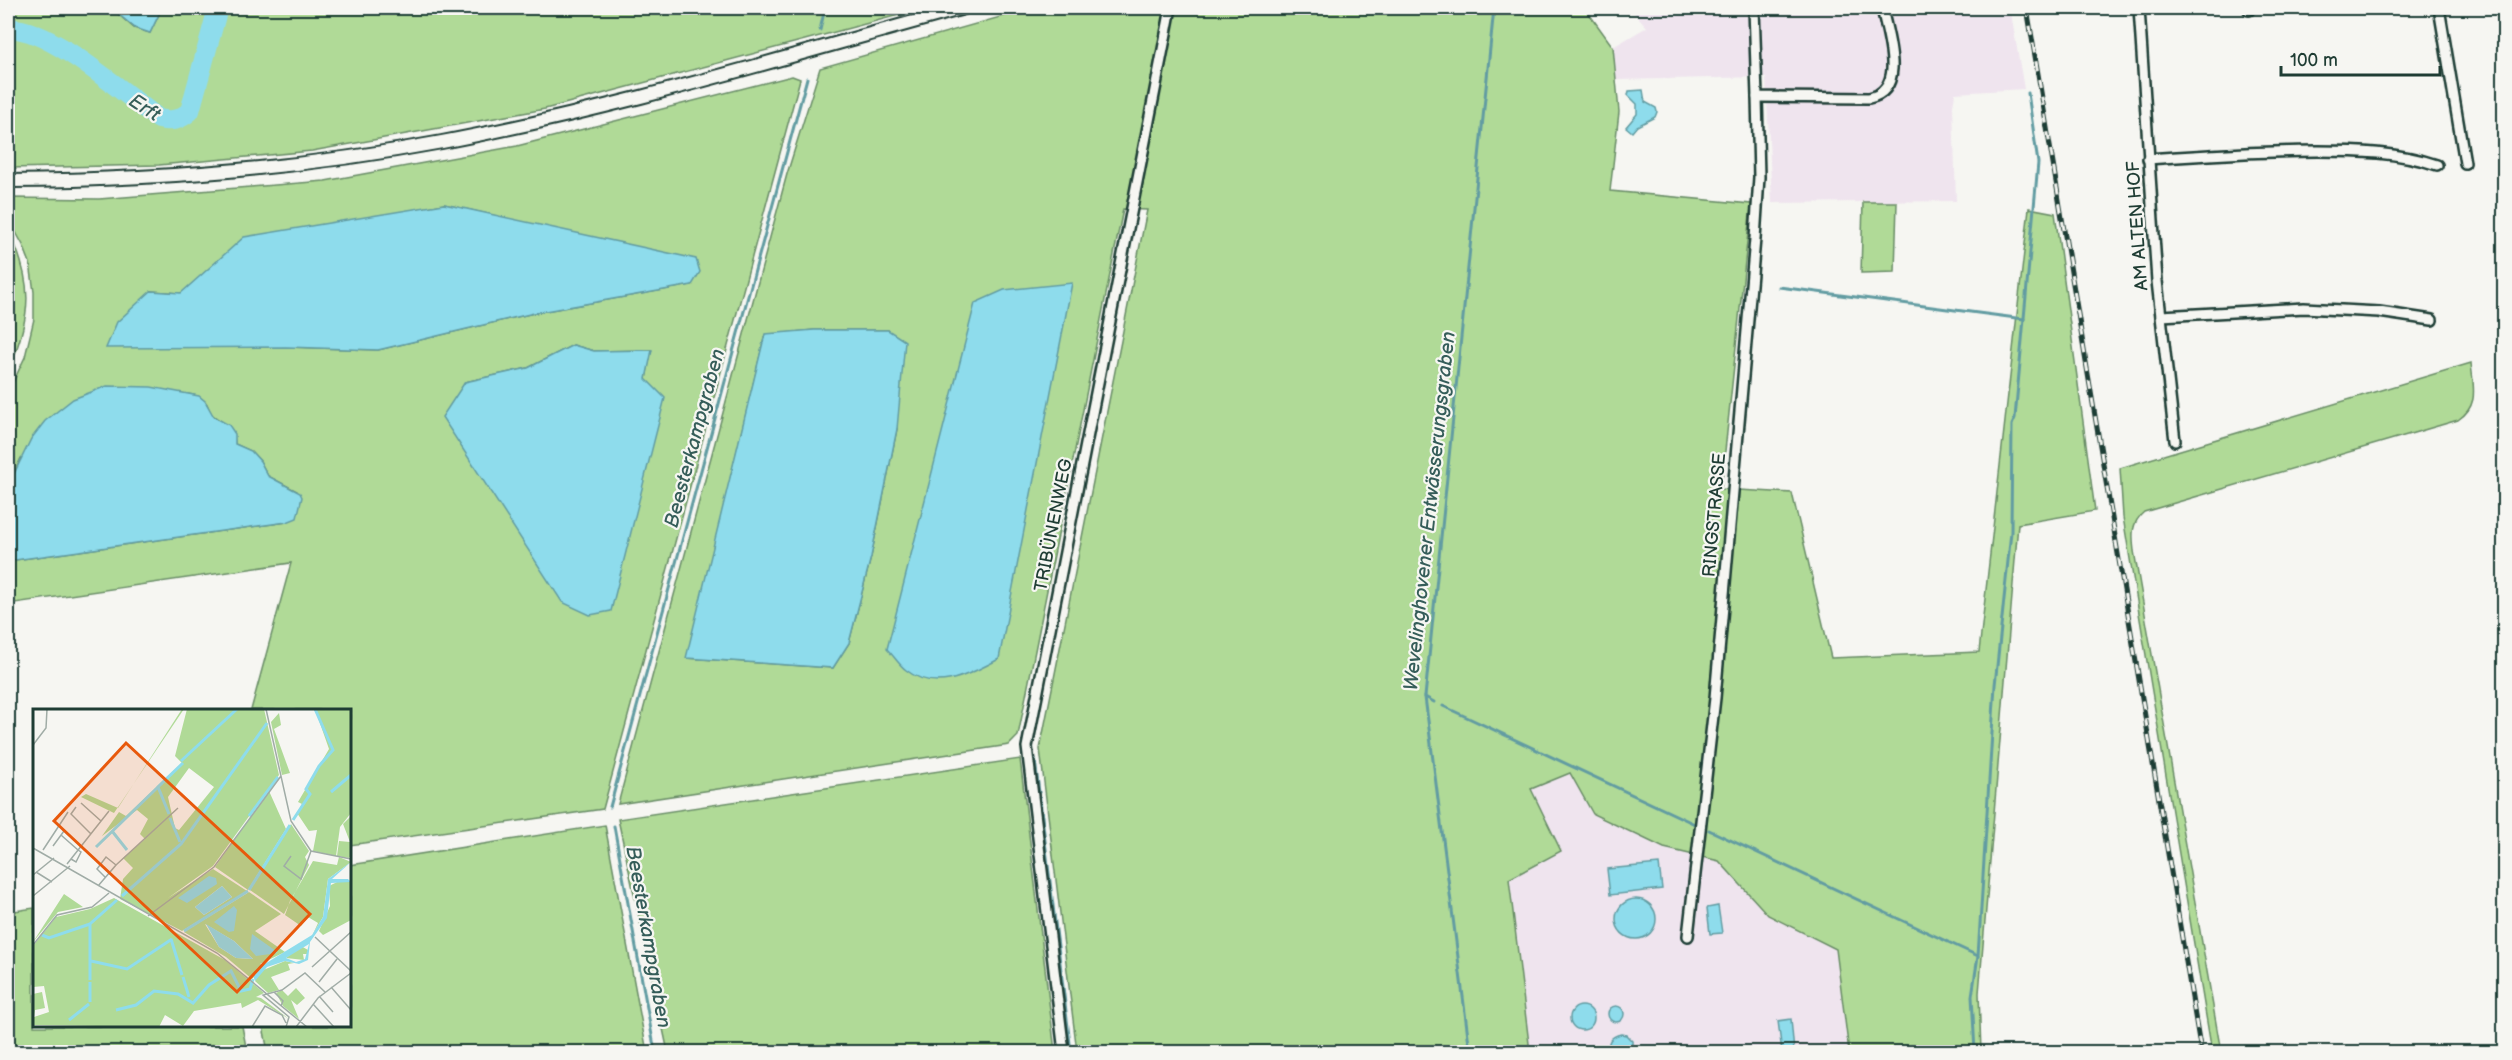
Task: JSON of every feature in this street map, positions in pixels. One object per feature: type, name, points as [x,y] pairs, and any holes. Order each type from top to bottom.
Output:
[{"type":"street","points":[[8,182],[118,179],[251,170],[342,159],[443,142],[641,97],[964,8]]},
{"type":"street","name":"TRIBÜNENWEG","points":[[1064,1053],[1027,747],[1172,8]]},
{"type":"street","name":"RINGSTRASSE","points":[[1688,936],[1715,698],[1755,239],[1759,158],[1754,8]]},
{"type":"street","points":[[1757,97],[1869,98],[1884,92],[1893,75],[1882,8]]},
{"type":"street","name":"AM ALTEN HOF","points":[[2139,8],[2161,316],[2175,441]]},
{"type":"street","points":[[2439,8],[2465,164]]},
{"type":"street","points":[[2148,159],[2245,152],[2340,151],[2392,155],[2437,165]]},
{"type":"street","points":[[2161,316],[2304,308],[2379,312],[2432,320]]},
{"type":"shaded area","points":[[1630,8],[2010,8],[2024,89],[1955,93],[1953,106],[1956,201],[1772,203],[1766,77],[1616,80],[1613,47],[1647,27]]},
{"type":"shaded area","points":[[1570,773],[1664,848],[1719,861],[1768,915],[1836,949],[1849,1052],[1530,1052],[1508,879],[1561,851],[1530,789]]},
{"type":"green space","points":[[8,8],[111,8],[134,28],[150,33],[162,8],[925,8],[545,109],[312,151],[159,165],[8,168]]},
{"type":"green space","points":[[1032,8],[1585,8],[1613,47],[1619,112],[1610,191],[1751,204],[1721,489],[1792,493],[1831,658],[1979,652],[2029,208],[2055,213],[2095,511],[2018,524],[1979,993],[1981,1052],[1849,1052],[1836,949],[1768,915],[1719,861],[1664,848],[1593,814],[1570,773],[1531,789],[1561,851],[1509,879],[1530,1052],[1077,1052],[1040,749],[1147,210],[1123,209],[1018,736],[1009,745],[618,804],[787,174],[820,68]],"holes":[[[814,330],[888,330],[897,429],[871,557],[849,643],[833,668],[687,658],[765,335]]]},
{"type":"green space","points":[[792,76],[800,79],[603,809],[351,845],[351,709],[251,709],[291,563],[8,604],[8,561],[287,522],[297,491],[268,476],[260,461],[251,451],[235,444],[231,429],[213,415],[201,398],[177,393],[21,458],[8,486],[8,393],[25,357],[34,319],[34,292],[30,263],[8,218],[8,198],[99,199],[325,181],[517,146]],"holes":[[[444,204],[535,225],[691,285],[534,313],[378,350],[286,347],[151,291],[181,293],[363,219]],[[573,345],[594,351],[651,350],[646,379],[465,382],[528,368]]]},
{"type":"green space","points":[[1863,202],[1897,202],[1895,272],[1861,273]]},
{"type":"green space","points":[[8,229],[22,266],[27,299],[22,332],[9,369]]},
{"type":"green space","points":[[2471,363],[2474,388],[2472,402],[2470,408],[2458,420],[2144,512],[2135,525],[2134,551],[2221,1052],[2212,1052],[2123,517],[2120,468]]},
{"type":"green space","points":[[1020,759],[1055,1052],[668,1052],[618,819]]},
{"type":"green space","points":[[605,825],[647,1052],[268,1052],[263,1027],[351,1027],[351,865]]},
{"type":"green space","points":[[33,908],[33,1027],[242,1027],[247,1052],[8,1052],[8,912]]},
{"type":"water","points":[[111,8],[162,8],[150,33],[135,28]]},
{"type":"water","points":[[1643,90],[1645,102],[1656,108],[1657,112],[1655,117],[1637,126],[1632,132],[1626,127],[1637,114],[1637,104],[1628,95],[1629,91]]},
{"type":"water","points":[[444,204],[696,259],[700,272],[692,285],[534,313],[378,350],[286,347],[106,348],[117,322],[151,291],[181,293],[244,237]]},
{"type":"water","points":[[1072,283],[999,659],[953,679],[929,681],[917,677],[903,668],[887,649],[975,303],[1004,290]]},
{"type":"water","points":[[814,330],[888,330],[905,341],[897,429],[871,557],[849,643],[833,668],[686,658],[765,334]]},
{"type":"water","points":[[573,345],[594,351],[652,350],[646,379],[665,398],[611,611],[590,615],[562,602],[442,417],[465,382],[528,368]]},
{"type":"water","points":[[107,386],[151,387],[199,396],[205,401],[214,417],[229,425],[235,434],[235,444],[251,451],[260,461],[268,476],[300,493],[302,497],[297,518],[287,522],[8,561],[8,486],[31,439],[45,421],[73,399]]},
{"type":"water","points":[[1659,864],[1662,889],[1610,895],[1607,869]]},
{"type":"water","points":[[1636,899],[1650,905],[1656,919],[1650,933],[1636,939],[1622,933],[1616,919],[1622,905]]},
{"type":"water","points":[[1718,906],[1722,933],[1710,934],[1707,908]]},
{"type":"water","points":[[1582,1006],[1591,1009],[1594,1018],[1591,1027],[1582,1030],[1573,1027],[1570,1018],[1573,1009]]},
{"type":"water","points":[[1616,1006],[1622,1008],[1624,1014],[1622,1020],[1616,1022],[1610,1020],[1608,1014],[1610,1008]]},
{"type":"water","points":[[1791,1019],[1794,1052],[1782,1052],[1778,1021]]},
{"type":"water","points":[[1621,1034],[1626,1035],[1632,1041],[1632,1052],[1610,1052],[1610,1040]]},
{"type":"waterway","name":"Erft","points":[[8,29],[24,31],[44,38],[86,64],[159,119],[172,120],[190,111],[218,8]]},
{"type":"waterway","name":"Beesterkampgraben","points":[[820,30],[825,8]]},
{"type":"waterway","name":"Wevelinghovener Entwässerungsgraben","points":[[1470,1052],[1425,697],[1494,8]]},
{"type":"waterway","name":"Beesterkampgraben","points":[[610,807],[807,78]]},
{"type":"waterway","points":[[1978,956],[1995,685],[2011,532],[2012,425],[2015,418],[2038,163],[2028,93]]},
{"type":"waterway","points":[[1779,287],[2024,319]]},
{"type":"waterway","points":[[1425,697],[1434,702]]},
{"type":"waterway","points":[[1443,706],[1699,826]]},
{"type":"waterway","points":[[1035,760],[1071,1052]]},
{"type":"waterway","name":"Beesterkampgraben","points":[[614,826],[655,1052]]},
{"type":"waterway","points":[[1709,830],[1978,956],[1972,996],[1975,1052]]},
{"type":"railway","points":[[2027,8],[2201,1052]]}]
